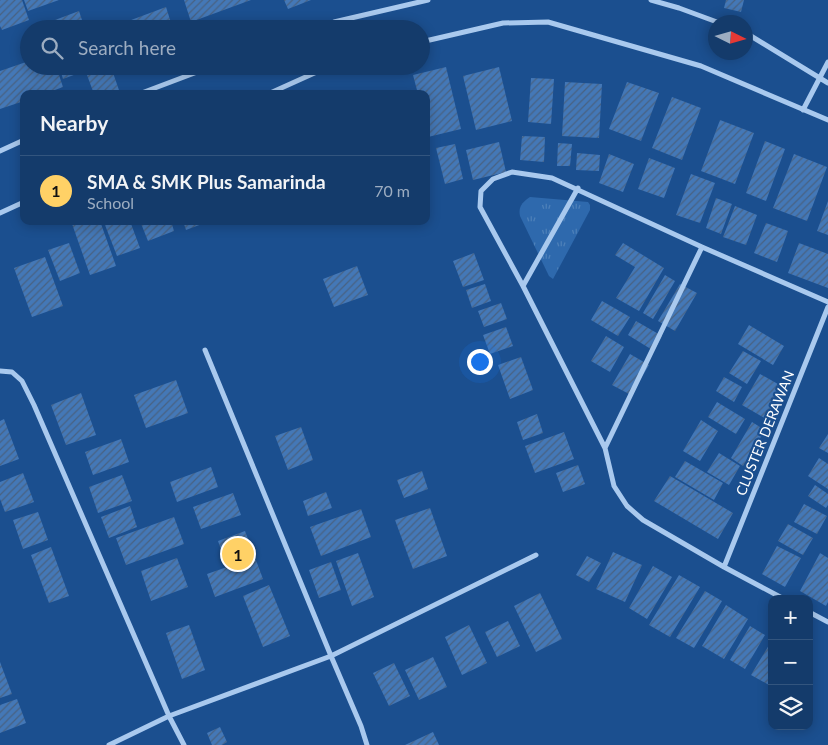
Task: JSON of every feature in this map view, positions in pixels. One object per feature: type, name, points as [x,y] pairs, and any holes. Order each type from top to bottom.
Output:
[{"type":"street","points":[[343,20],[428,0]]},
{"type":"street","points":[[651,0],[708,19]]},
{"type":"street","points":[[430,40],[503,23],[548,22],[701,66],[828,120]]},
{"type":"street","points":[[753,37],[828,83]]},
{"type":"street","points":[[803,110],[828,62]]},
{"type":"street","points":[[150,90],[190,75]]},
{"type":"street","points":[[277,90],[310,75]]},
{"type":"street","points":[[0,151],[20,142]]},
{"type":"street","points":[[776,595],[643,520],[627,506],[614,486],[605,448],[523,286],[480,207],[481,191],[493,179],[512,172],[552,178],[578,188],[702,247],[828,302]]},
{"type":"street","points":[[523,286],[578,188]]},
{"type":"street","points":[[0,213],[20,204]]},
{"type":"street","points":[[605,448],[702,247]]},
{"type":"street","name":"CLUSTER DERAWAN","points":[[724,567],[828,308]]},
{"type":"street","points":[[205,350],[331,656],[362,726],[367,745]]},
{"type":"street","points":[[0,371],[12,372],[22,381],[34,404],[169,716],[184,745]]},
{"type":"street","points":[[109,745],[169,716],[331,656],[536,555]]},
{"type":"street","points":[[813,614],[827,621],[828,614]]},
{"type":"green space","points":[[530,197],[588,202],[590,205],[590,210],[553,279],[549,276],[520,216],[522,205]]},
{"type":"building","points":[[0,0],[22,0],[29,20],[20,20],[20,23],[2,30],[0,26]]},
{"type":"building","points":[[24,0],[59,0],[28,11]]},
{"type":"building","points":[[184,0],[251,0],[196,20],[190,20]]},
{"type":"building","points":[[284,0],[311,0],[288,9]]},
{"type":"building","points":[[726,0],[744,0],[741,12],[724,8]]},
{"type":"building","points":[[166,7],[170,20],[131,20]]},
{"type":"building","points":[[79,11],[82,20],[55,20]]},
{"type":"building","points":[[20,64],[20,75],[59,75],[63,87],[55,90],[20,90],[20,102],[0,109],[0,71]]},
{"type":"building","points":[[446,67],[461,129],[430,137],[430,90],[417,90],[413,75],[430,75],[430,71]]},
{"type":"building","points":[[499,67],[512,121],[476,130],[463,76]]},
{"type":"building","points":[[62,75],[74,75],[63,79]]},
{"type":"building","points":[[87,75],[114,75],[119,90],[93,90]]},
{"type":"building","points":[[531,78],[554,79],[551,124],[528,122]]},
{"type":"building","points":[[565,82],[602,84],[599,138],[562,136]]},
{"type":"building","points":[[627,82],[659,93],[641,141],[609,129]]},
{"type":"building","points":[[672,97],[701,108],[682,160],[652,148]]},
{"type":"building","points":[[720,120],[754,133],[735,184],[701,171]]},
{"type":"building","points":[[522,136],[545,137],[544,162],[520,160]]},
{"type":"building","points":[[765,141],[785,149],[766,201],[746,193]]},
{"type":"building","points":[[499,142],[506,172],[473,180],[466,150]]},
{"type":"building","points":[[558,143],[572,144],[570,166],[557,166]]},
{"type":"building","points":[[455,144],[463,179],[445,184],[436,148]]},
{"type":"building","points":[[577,153],[600,155],[599,171],[576,170]]},
{"type":"building","points":[[609,154],[634,164],[623,192],[599,183]]},
{"type":"building","points":[[794,154],[827,167],[807,221],[773,208]]},
{"type":"building","points":[[649,158],[675,168],[664,198],[638,189]]},
{"type":"building","points":[[691,174],[715,183],[700,223],[676,215]]},
{"type":"building","points":[[716,198],[732,204],[721,234],[706,228]]},
{"type":"building","points":[[828,201],[828,235],[817,231]]},
{"type":"building","points":[[735,206],[757,215],[746,245],[723,237]]},
{"type":"building","points":[[766,223],[788,231],[777,262],[754,253]]},
{"type":"building","points":[[72,225],[101,225],[116,266],[90,275]]},
{"type":"building","points":[[105,225],[131,225],[140,248],[117,256]]},
{"type":"building","points":[[142,225],[172,225],[174,231],[148,241]]},
{"type":"building","points":[[184,225],[199,225],[186,230]]},
{"type":"building","points":[[69,243],[80,273],[60,281],[48,250]]},
{"type":"building","points":[[623,243],[664,268],[639,311],[616,298],[635,267],[615,255]]},
{"type":"building","points":[[799,243],[828,254],[828,288],[788,273]]},
{"type":"building","points":[[474,253],[484,280],[463,287],[453,261]]},
{"type":"building","points":[[45,257],[63,306],[32,317],[14,268]]},
{"type":"building","points":[[357,266],[368,295],[334,307],[323,279]]},
{"type":"building","points":[[665,275],[675,281],[653,319],[643,313]]},
{"type":"building","points":[[485,284],[491,301],[472,308],[466,290]]},
{"type":"building","points":[[680,284],[697,293],[675,331],[658,321]]},
{"type":"building","points":[[602,301],[630,317],[618,336],[591,320]]},
{"type":"building","points":[[501,303],[507,319],[484,327],[478,311]]},
{"type":"building","points":[[636,321],[662,336],[654,351],[628,335]]},
{"type":"building","points":[[749,325],[784,346],[773,365],[738,344]]},
{"type":"building","points":[[506,327],[513,346],[490,354],[483,335]]},
{"type":"building","points":[[606,336],[624,347],[610,372],[591,361]]},
{"type":"building","points":[[743,351],[761,361],[747,384],[729,373]]},
{"type":"building","points":[[630,354],[649,365],[631,395],[612,385]]},
{"type":"building","points":[[521,357],[533,390],[510,399],[498,365]]},
{"type":"building","points":[[760,374],[785,388],[766,419],[742,405]]},
{"type":"building","points":[[724,377],[742,387],[734,402],[716,391]]},
{"type":"building","points":[[176,380],[188,413],[146,428],[134,395]]},
{"type":"building","points":[[81,393],[96,435],[66,445],[51,405]]},
{"type":"building","points":[[717,402],[745,419],[736,434],[708,417]]},
{"type":"building","points":[[537,414],[543,433],[523,440],[517,422]]},
{"type":"building","points":[[4,419],[19,459],[0,466],[0,421]]},
{"type":"building","points":[[701,420],[718,431],[700,461],[683,451]]},
{"type":"building","points":[[752,422],[765,430],[743,466],[731,458]]},
{"type":"building","points":[[301,427],[313,460],[288,470],[275,436]]},
{"type":"building","points":[[564,432],[574,459],[535,473],[525,446]]},
{"type":"building","points":[[828,434],[828,453],[819,448]]},
{"type":"building","points":[[121,439],[129,462],[93,475],[85,452]]},
{"type":"building","points":[[719,453],[740,466],[729,485],[707,472]]},
{"type":"building","points":[[819,458],[828,464],[828,489],[808,476]]},
{"type":"building","points":[[685,461],[723,483],[714,500],[675,477]]},
{"type":"building","points":[[578,465],[585,484],[563,492],[556,473]]},
{"type":"building","points":[[211,467],[218,487],[177,502],[170,482]]},
{"type":"building","points":[[422,471],[428,489],[404,498],[397,480]]},
{"type":"building","points":[[23,473],[34,502],[5,512],[0,499],[0,482]]},
{"type":"building","points":[[122,475],[132,501],[98,513],[89,487]]},
{"type":"building","points":[[670,476],[733,513],[718,539],[654,501]]},
{"type":"building","points":[[815,485],[828,494],[828,505],[826,508],[808,496]]},
{"type":"building","points":[[326,492],[332,508],[308,516],[303,501]]},
{"type":"building","points":[[233,493],[241,515],[201,529],[193,507]]},
{"type":"building","points":[[804,504],[827,516],[817,534],[794,522]]},
{"type":"building","points":[[130,506],[137,527],[109,538],[101,517]]},
{"type":"building","points":[[430,508],[447,556],[413,569],[395,520]]},
{"type":"building","points":[[361,509],[371,537],[321,556],[310,527]]},
{"type":"building","points":[[38,512],[48,540],[23,549],[13,520]]},
{"type":"building","points":[[174,517],[184,544],[126,565],[116,538]]},
{"type":"building","points":[[788,524],[813,538],[803,555],[778,541]]},
{"type":"building","points":[[245,531],[263,579],[215,597],[207,574],[227,567],[218,541]]},
{"type":"building","points":[[777,546],[801,558],[785,587],[762,574]]},
{"type":"building","points":[[51,547],[69,596],[49,603],[31,555]]},
{"type":"building","points":[[613,552],[642,565],[625,602],[596,589]]},
{"type":"building","points":[[358,553],[374,597],[352,606],[336,561]]},
{"type":"building","points":[[820,553],[828,558],[828,602],[826,606],[813,598],[813,595],[807,595],[800,591]]},
{"type":"building","points":[[587,556],[601,563],[589,582],[576,575]]},
{"type":"building","points":[[177,558],[188,587],[151,601],[141,571]]},
{"type":"building","points":[[331,562],[341,590],[319,598],[309,570]]},
{"type":"building","points":[[653,566],[672,577],[647,619],[629,608]]},
{"type":"building","points":[[679,575],[700,587],[670,637],[649,625]]},
{"type":"building","points":[[269,585],[290,636],[263,647],[243,596]]},
{"type":"building","points":[[705,591],[722,601],[694,648],[676,638]]},
{"type":"building","points":[[540,593],[562,639],[536,652],[514,606]]},
{"type":"building","points":[[726,605],[748,619],[724,659],[702,646]]},
{"type":"building","points":[[508,621],[520,646],[497,657],[485,632]]},
{"type":"building","points":[[189,625],[205,670],[182,679],[166,633]]},
{"type":"building","points":[[469,625],[487,663],[462,675],[445,637]]},
{"type":"building","points":[[750,626],[765,635],[745,669],[730,660]]},
{"type":"building","points":[[768,647],[768,684],[751,675]]},
{"type":"building","points":[[433,657],[447,687],[419,700],[405,670]]},
{"type":"building","points":[[0,662],[12,694],[0,698]]},
{"type":"building","points":[[394,663],[410,696],[389,706],[373,673]]},
{"type":"building","points":[[17,699],[26,723],[0,733],[0,705]]},
{"type":"building","points":[[220,727],[227,742],[222,745],[212,745],[207,733]]},
{"type":"building","points":[[433,732],[439,745],[405,745]]},
{"type":"place","name":"SMA & SMK Plus Samarinda","points":[[238,554]]}]
